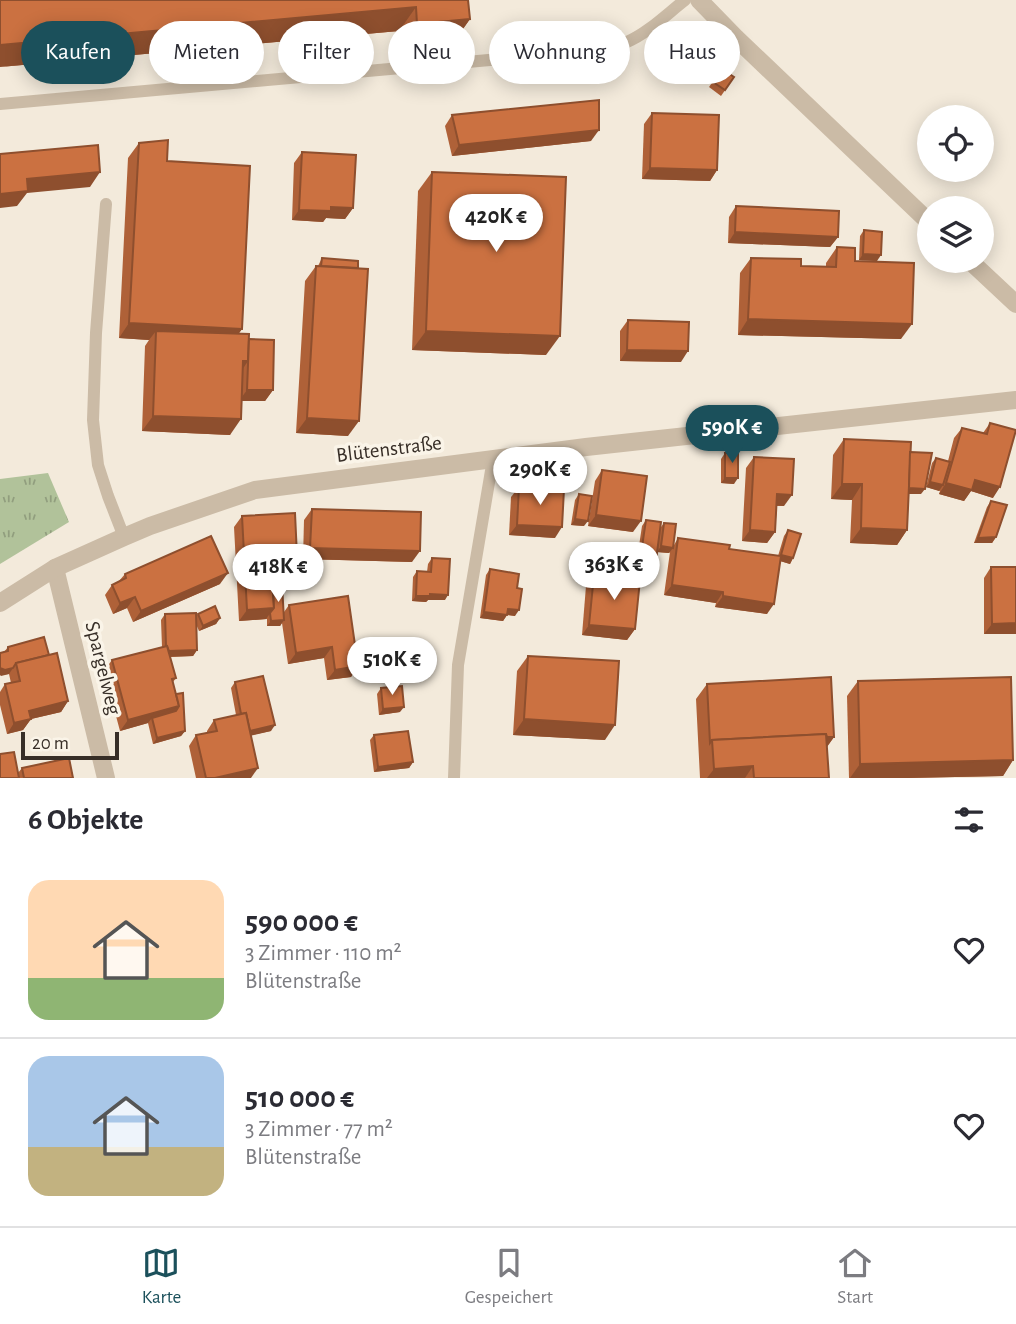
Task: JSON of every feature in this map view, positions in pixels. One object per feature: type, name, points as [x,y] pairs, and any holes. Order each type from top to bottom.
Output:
[{"type":"street","points":[[699,0],[917,211]]},
{"type":"street","points":[[983,273],[1016,304]]},
{"type":"street","name":"Blütenstraße","points":[[0,603],[55,568],[124,537],[255,490],[586,447],[1016,400]]},
{"type":"street","name":"Spargelweg","points":[[55,568],[106,778]]},
{"type":"lane","points":[[0,104],[609,47],[627,42],[641,34],[685,0]]},
{"type":"lane","points":[[106,204],[96,333],[93,420],[98,465],[124,537]]},
{"type":"lane","points":[[454,778],[458,665],[494,459]]},
{"type":"green space","points":[[48,473],[69,522],[0,564],[0,479]]},
{"type":"building","points":[[0,0],[468,0],[470,19],[417,21],[416,7],[263,21],[149,21],[149,31],[135,33],[135,21],[21,21],[21,43],[0,45]]},
{"type":"building","points":[[716,84],[729,84],[725,90]]},
{"type":"building","points":[[599,100],[599,130],[459,145],[452,115]]},
{"type":"building","points":[[652,113],[719,115],[717,170],[650,168]]},
{"type":"building","points":[[168,140],[167,161],[250,166],[242,329],[129,323],[139,143]]},
{"type":"building","points":[[98,145],[100,172],[27,179],[28,191],[0,194],[0,154]]},
{"type":"building","points":[[302,152],[356,155],[353,208],[331,207],[331,211],[299,210]]},
{"type":"building","points":[[432,172],[566,177],[560,336],[426,331]]},
{"type":"building","points":[[736,206],[839,211],[838,237],[735,232]]},
{"type":"building","points":[[864,230],[882,232],[881,255],[863,254]]},
{"type":"building","points":[[837,247],[855,248],[855,261],[914,263],[912,324],[748,319],[751,258],[801,259],[801,266],[836,267]]},
{"type":"building","points":[[322,258],[358,261],[358,268],[321,266]]},
{"type":"building","points":[[316,266],[368,269],[359,421],[307,418]]},
{"type":"building","points":[[628,320],[689,322],[688,351],[627,350]]},
{"type":"building","points":[[156,331],[249,334],[248,361],[243,361],[241,419],[153,416]]},
{"type":"building","points":[[249,339],[274,340],[273,390],[247,390]]},
{"type":"building","points":[[990,423],[1016,430],[1000,487],[975,480],[972,490],[946,483],[962,428],[987,434]]},
{"type":"building","points":[[844,439],[911,442],[907,530],[861,528],[862,484],[842,484]]},
{"type":"building","points":[[910,452],[932,453],[925,489],[909,488]]},
{"type":"building","points":[[725,453],[738,453],[738,478],[725,478]]},
{"type":"building","points":[[754,457],[794,459],[792,495],[777,494],[775,532],[750,530]]},
{"type":"building","points":[[936,458],[950,462],[943,485],[930,482]]},
{"type":"building","points":[[602,470],[647,476],[641,521],[596,515]]},
{"type":"building","points":[[519,487],[564,489],[562,527],[517,525]]},
{"type":"building","points":[[579,494],[592,496],[588,521],[575,519]]},
{"type":"building","points":[[991,501],[1007,505],[996,537],[978,538]]},
{"type":"building","points":[[312,509],[421,512],[420,551],[310,548]]},
{"type":"building","points":[[295,513],[298,578],[272,579],[274,608],[247,610],[242,516]]},
{"type":"building","points":[[646,520],[661,522],[654,576],[638,573]]},
{"type":"building","points":[[664,523],[676,524],[673,548],[661,546]]},
{"type":"building","points":[[788,530],[801,534],[793,558],[781,555]]},
{"type":"building","points":[[211,536],[228,573],[141,611],[135,597],[120,603],[112,585],[126,578],[125,574]]},
{"type":"building","points":[[678,538],[781,556],[774,604],[723,596],[723,592],[672,585]]},
{"type":"building","points":[[432,558],[450,559],[448,595],[416,596],[417,571],[431,572]]},
{"type":"building","points":[[991,567],[1016,567],[1016,623],[992,624]]},
{"type":"building","points":[[490,569],[519,574],[517,588],[522,589],[519,610],[508,609],[507,615],[484,612]]},
{"type":"building","points":[[594,575],[640,580],[635,629],[589,625]]},
{"type":"building","points":[[282,584],[284,620],[271,621],[270,613],[274,608],[273,585]]},
{"type":"building","points":[[348,596],[358,666],[335,670],[332,647],[296,653],[289,605]]},
{"type":"building","points":[[215,606],[220,618],[203,626],[198,614]]},
{"type":"building","points":[[196,613],[197,650],[169,651],[166,646],[165,614]]},
{"type":"building","points":[[44,637],[49,655],[16,663],[13,668],[0,668],[0,653],[8,651],[8,647]]},
{"type":"building","points":[[167,646],[176,678],[172,679],[179,706],[128,720],[112,660]]},
{"type":"building","points":[[57,653],[68,701],[29,711],[31,719],[14,723],[5,684],[20,681],[16,663]]},
{"type":"building","points":[[528,656],[619,661],[615,725],[524,719]]},
{"type":"building","points":[[263,676],[275,725],[250,731],[246,713],[241,714],[235,682]]},
{"type":"building","points":[[831,677],[834,737],[827,737],[826,734],[712,740],[710,743],[707,684]]},
{"type":"building","points":[[1011,677],[1013,760],[860,764],[858,681]]},
{"type":"building","points":[[402,686],[404,707],[383,709],[381,688]]},
{"type":"building","points":[[183,693],[185,731],[157,738],[152,718],[176,711],[179,706],[176,694]]},
{"type":"building","points":[[246,713],[258,768],[206,778],[196,735],[217,731],[214,720]]},
{"type":"building","points":[[408,731],[413,762],[378,767],[374,735]]},
{"type":"building","points":[[826,734],[829,778],[754,778],[753,766],[714,769],[712,740]]},
{"type":"building","points":[[14,752],[19,778],[0,778],[0,754]]},
{"type":"building","points":[[69,758],[73,778],[24,778],[22,768]]}]
